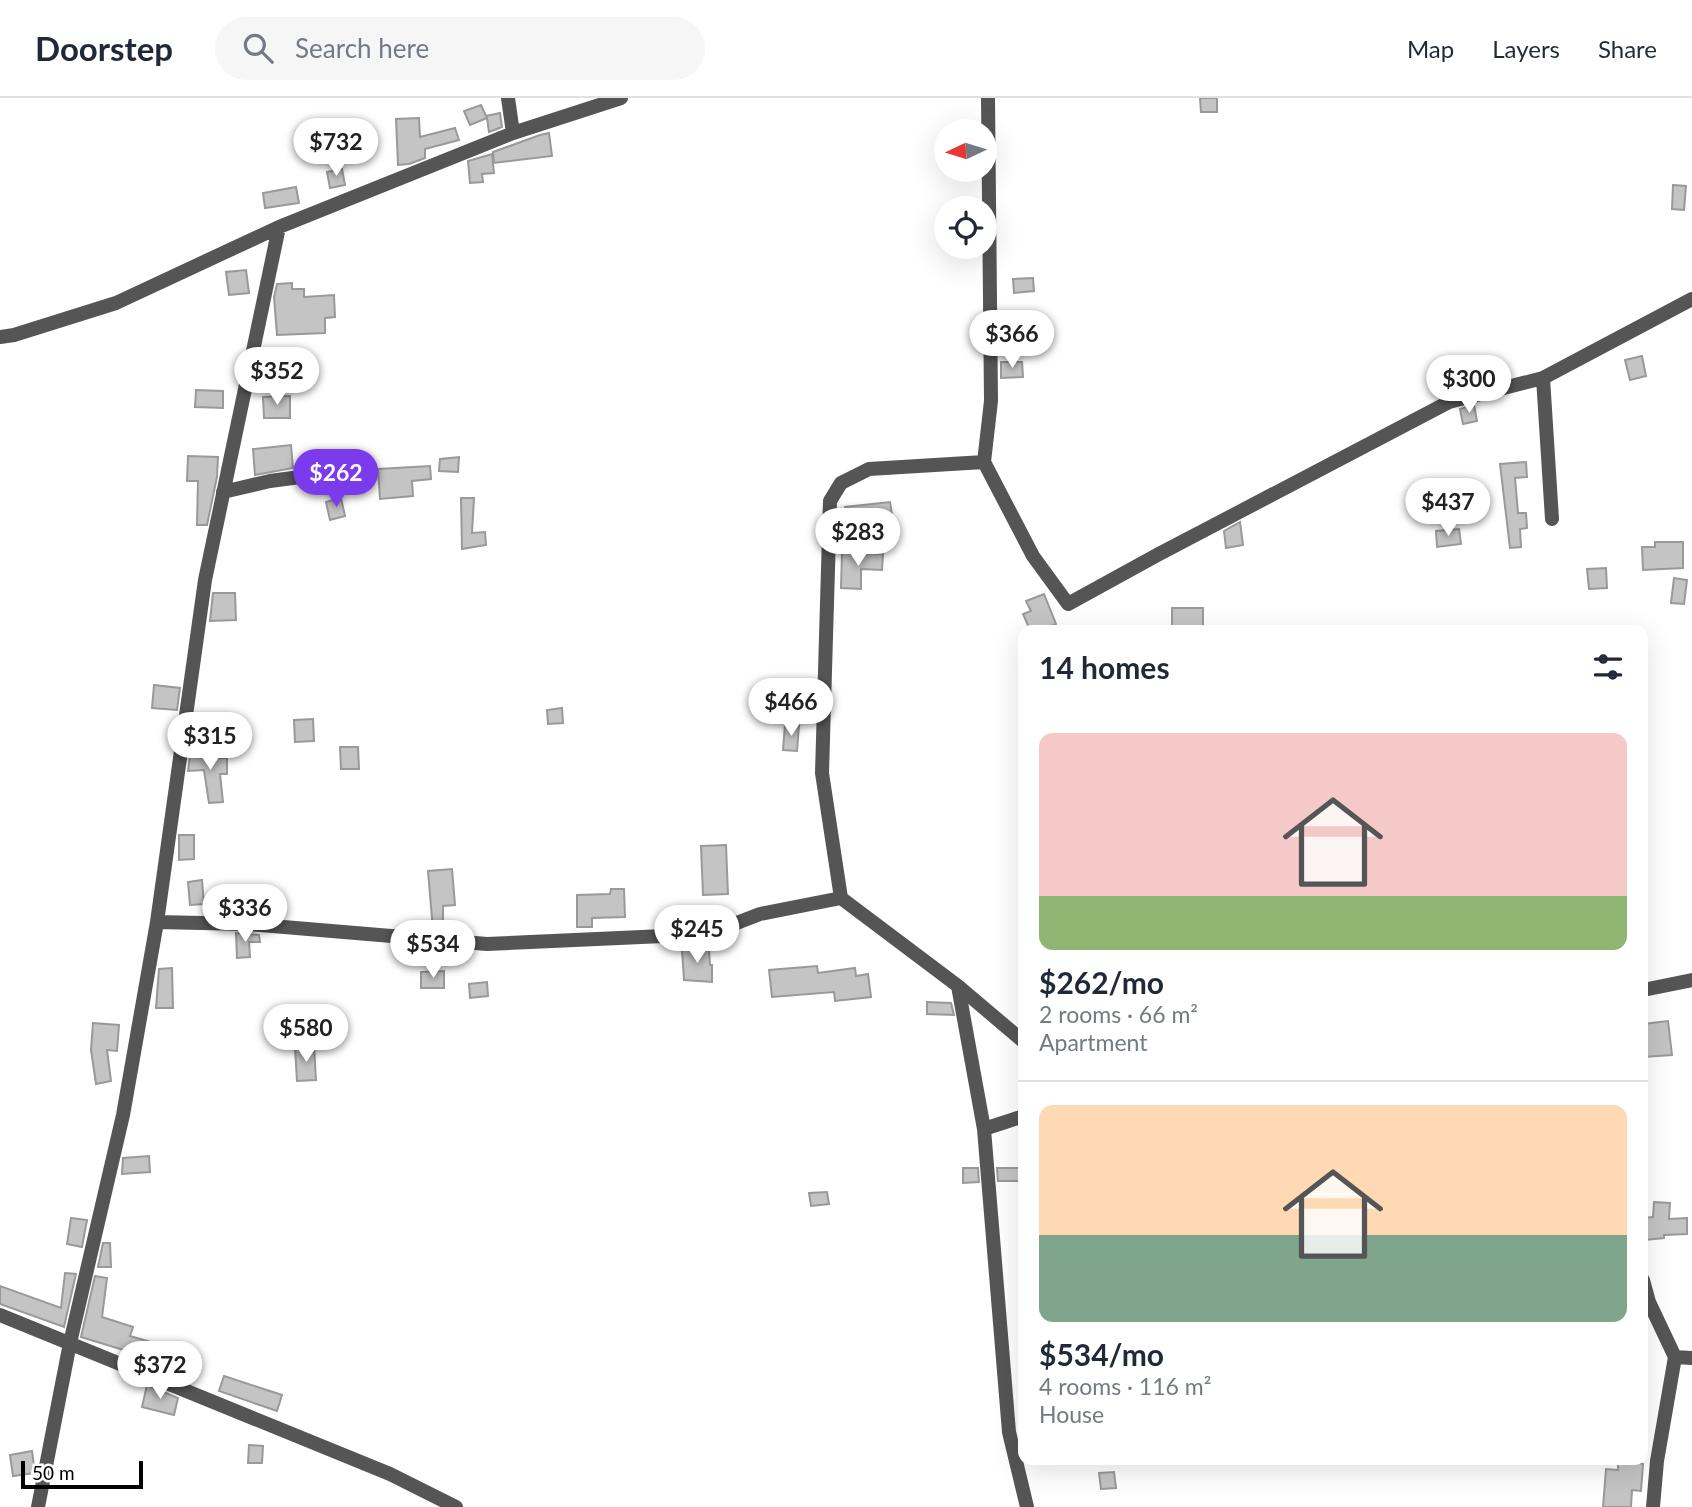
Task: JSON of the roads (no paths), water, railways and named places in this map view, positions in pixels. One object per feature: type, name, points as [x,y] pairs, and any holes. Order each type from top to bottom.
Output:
[{"type":"street","points":[[508,98],[513,133]]},
{"type":"street","points":[[0,337],[116,303],[279,227],[513,133],[621,98]]},
{"type":"street","points":[[988,98],[991,401],[984,463],[1033,556],[1068,604],[1449,402],[1543,378],[1692,299]]},
{"type":"street","points":[[38,1507],[70,1343],[123,1115],[157,922],[205,580],[279,227]]},
{"type":"street","points":[[1543,378],[1552,519]]},
{"type":"street","points":[[984,463],[869,469],[841,483],[830,501],[822,773],[841,898],[958,986],[1018,1037]]},
{"type":"street","points":[[223,492],[270,481],[360,469]]},
{"type":"street","points":[[157,922],[247,924],[487,944],[708,934],[760,914],[841,898]]},
{"type":"street","points":[[1648,989],[1692,980]]},
{"type":"street","points":[[958,986],[984,1129],[1009,1432],[1027,1507]]},
{"type":"street","points":[[984,1129],[1018,1118]]},
{"type":"street","points":[[1648,1298],[1675,1357],[1657,1461],[1653,1507]]},
{"type":"street","points":[[0,1315],[390,1474],[456,1507]]},
{"type":"street","points":[[1675,1357],[1692,1358]]}]
